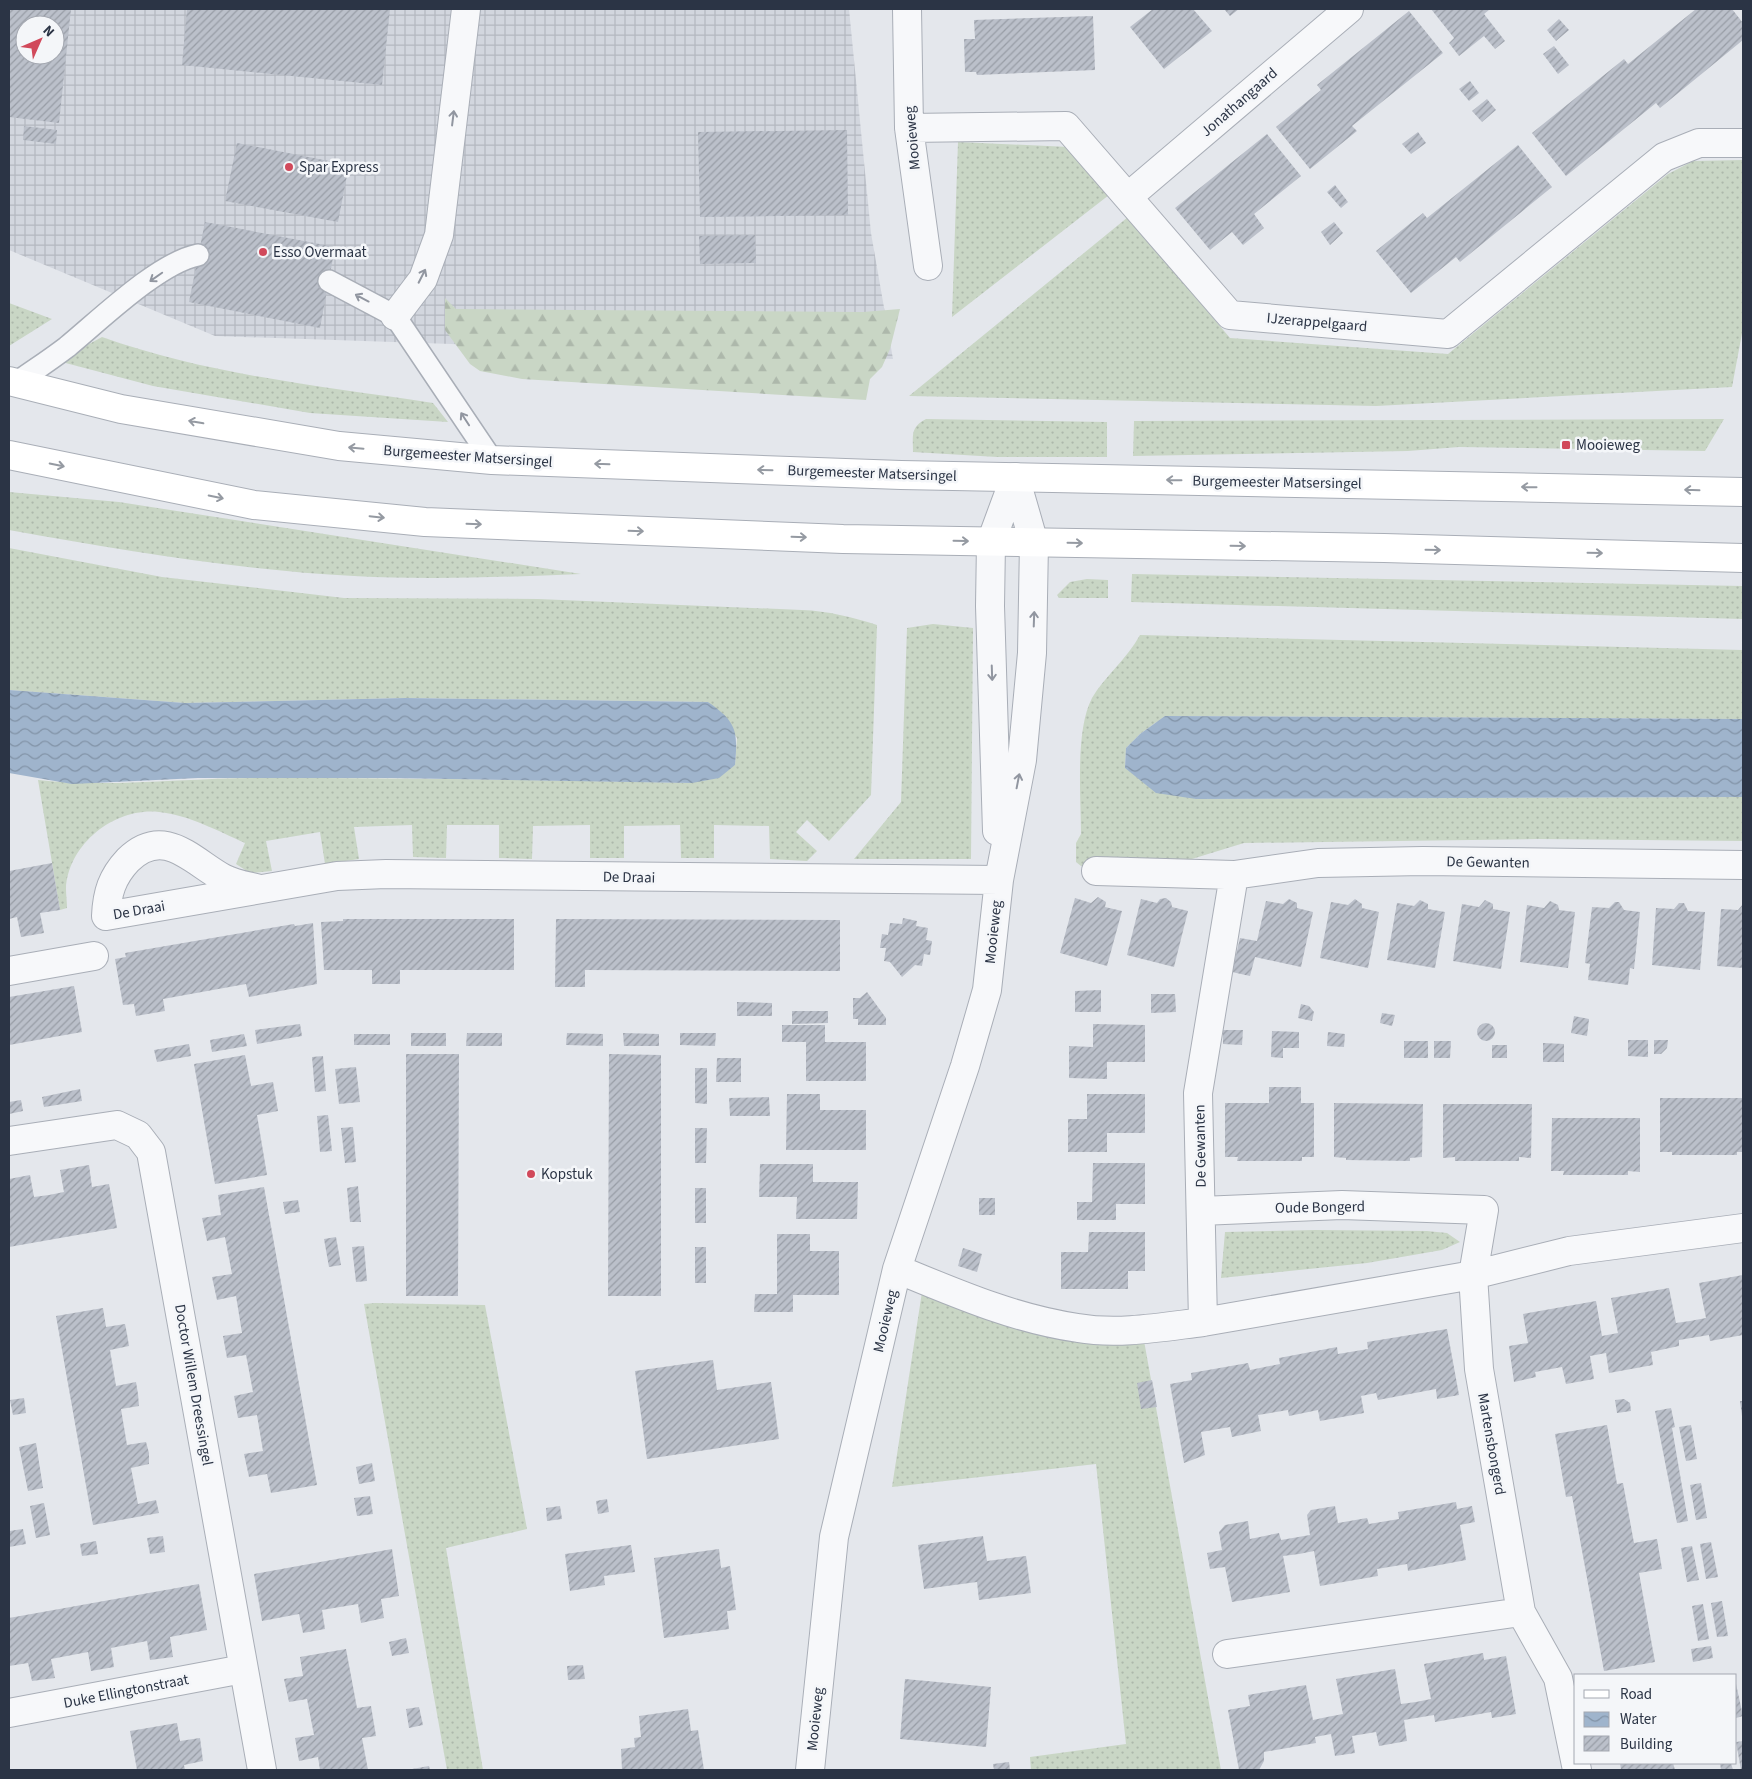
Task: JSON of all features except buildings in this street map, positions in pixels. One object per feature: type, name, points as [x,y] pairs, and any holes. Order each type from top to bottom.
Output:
[{"type":"main road","name":"Burgemeester Matsersingel","points":[[12,382],[121,409],[339,446],[492,460],[1015,477],[1743,489]]},
{"type":"main road","points":[[9,455],[254,505],[425,522],[843,539],[1394,549],[1743,558]]},
{"type":"street","points":[[395,316],[422,279],[439,235],[466,9]]},
{"type":"street","name":"Mooieweg","points":[[906,9],[910,128],[928,266]]},
{"type":"street","name":"Jonathangaard","points":[[1129,196],[1348,9]]},
{"type":"street","name":"IJzerappelgaard","points":[[910,128],[1066,126],[1129,196],[1230,315],[1448,334],[1664,157],[1699,143],[1743,142]]},
{"type":"street","name":"Mooieweg","points":[[999,880],[990,606],[991,542],[1015,477]]},
{"type":"street","name":"Mooieweg","points":[[810,1770],[834,1538],[897,1268],[965,1066],[987,990],[999,880],[1022,760],[1032,653],[1034,543],[1015,477]]},
{"type":"street","name":"De Draai","points":[[260,889],[224,879],[195,857],[179,849],[165,845],[150,847],[131,857],[113,879],[107,897],[106,916],[337,876],[386,874],[999,880]]},
{"type":"street","name":"De Gewanten","points":[[1096,871],[1234,875],[1318,863],[1413,861],[1743,865]]},
{"type":"street","name":"De Gewanten","points":[[1201,1211],[1198,1093],[1234,875]]},
{"type":"street","points":[[9,970],[94,956]]},
{"type":"street","name":"Doctor Willem Dreessingel","points":[[9,1141],[117,1125],[138,1135],[152,1152],[262,1770]]},
{"type":"street","name":"Oude Bongerd","points":[[1201,1211],[1342,1205],[1484,1210],[1473,1275]]},
{"type":"street","points":[[1201,1211],[1203,1322]]},
{"type":"street","points":[[897,1268],[996,1309],[1078,1328],[1150,1329],[1203,1322],[1473,1275],[1569,1251],[1743,1228]]},
{"type":"street","name":"Martensbongerd","points":[[1473,1275],[1479,1369],[1521,1612],[1558,1678],[1574,1755]]},
{"type":"street","points":[[1227,1654],[1521,1612]]},
{"type":"street","name":"Duke Ellingtonstraat","points":[[9,1713],[243,1669]]},
{"type":"lane","points":[[12,382],[66,348],[130,295],[174,263],[182,258],[198,255]]},
{"type":"lane","points":[[329,281],[395,316],[492,460]]},
{"type":"shaded area","points":[[9,9],[849,9],[871,233],[893,359],[215,336],[9,250]]},
{"type":"green space","points":[[958,142],[1069,147],[1109,195],[952,317]]},
{"type":"green space","points":[[1743,160],[1743,328],[1732,387],[1376,406],[909,396],[1128,217],[1230,338],[1448,354],[1668,174],[1693,161]]},
{"type":"green space","points":[[445,298],[456,309],[863,312],[900,309],[890,349],[882,367],[870,379],[866,400],[522,379],[480,371],[470,364],[445,330]]},
{"type":"green space","points":[[9,303],[52,319],[9,346]]},
{"type":"green space","points":[[102,337],[142,350],[224,370],[307,385],[433,403],[448,422],[310,413],[153,386],[58,361]]},
{"type":"green space","points":[[926,419],[1107,422],[1107,457],[997,457],[913,452],[915,429],[917,425]]},
{"type":"green space","points":[[1724,419],[1705,451],[1459,447],[1408,451],[1133,456],[1134,421]]},
{"type":"green space","points":[[9,492],[119,502],[581,574],[468,578],[354,576],[267,569],[180,558],[9,530]]},
{"type":"green space","points":[[9,548],[162,577],[344,598],[538,599],[812,611],[858,619],[877,625],[871,795],[829,841],[807,820],[796,832],[817,851],[807,861],[770,859],[769,826],[714,825],[714,858],[681,858],[680,825],[624,826],[624,858],[590,858],[590,825],[533,826],[532,859],[499,858],[499,825],[447,825],[446,858],[413,857],[412,825],[354,827],[359,859],[325,864],[320,832],[266,841],[272,871],[250,873],[236,864],[245,843],[181,816],[159,812],[142,812],[111,822],[85,844],[75,857],[69,873],[66,889],[67,908],[60,910],[38,780],[120,783],[230,778],[311,778],[692,783],[735,765],[737,738],[708,702],[405,698],[185,703],[9,690]]},
{"type":"green space","points":[[1132,574],[1743,586],[1743,619],[1131,602]]},
{"type":"green space","points":[[1087,579],[1108,580],[1108,598],[1059,598],[1057,595],[1070,582]]},
{"type":"green space","points":[[933,624],[973,628],[971,859],[854,859],[901,802],[907,628]]},
{"type":"green space","points":[[1140,635],[1743,650],[1743,719],[1165,716],[1140,734],[1126,748],[1125,768],[1196,799],[1743,797],[1743,841],[1537,839],[1244,843],[1182,862],[1081,866],[1076,862],[1076,843],[1081,834],[1080,764],[1083,728],[1087,712],[1097,690],[1129,652]]},
{"type":"green space","points":[[1315,1230],[1427,1231],[1447,1233],[1460,1242],[1442,1250],[1367,1263],[1221,1278],[1225,1232]]},
{"type":"green space","points":[[922,1292],[1143,1335],[1221,1770],[1031,1770],[1030,1757],[1126,1744],[1096,1464],[892,1487]]},
{"type":"green space","points":[[364,1304],[485,1305],[527,1529],[446,1548],[483,1770],[447,1770]]},
{"type":"water","points":[[9,690],[185,703],[405,698],[708,702],[725,716],[734,728],[736,744],[735,765],[719,778],[692,783],[391,778],[198,778],[72,784],[9,773]]},
{"type":"water","points":[[1165,716],[1743,719],[1743,797],[1196,799],[1156,793],[1125,768],[1126,748],[1140,734]]},
{"type":"place","name":"Spar Express","points":[[289,167]]},
{"type":"place","name":"Esso Overmaat","points":[[263,252]]},
{"type":"place","name":"Mooieweg","points":[[1566,445]]},
{"type":"place","name":"Kopstuk","points":[[531,1174]]}]
